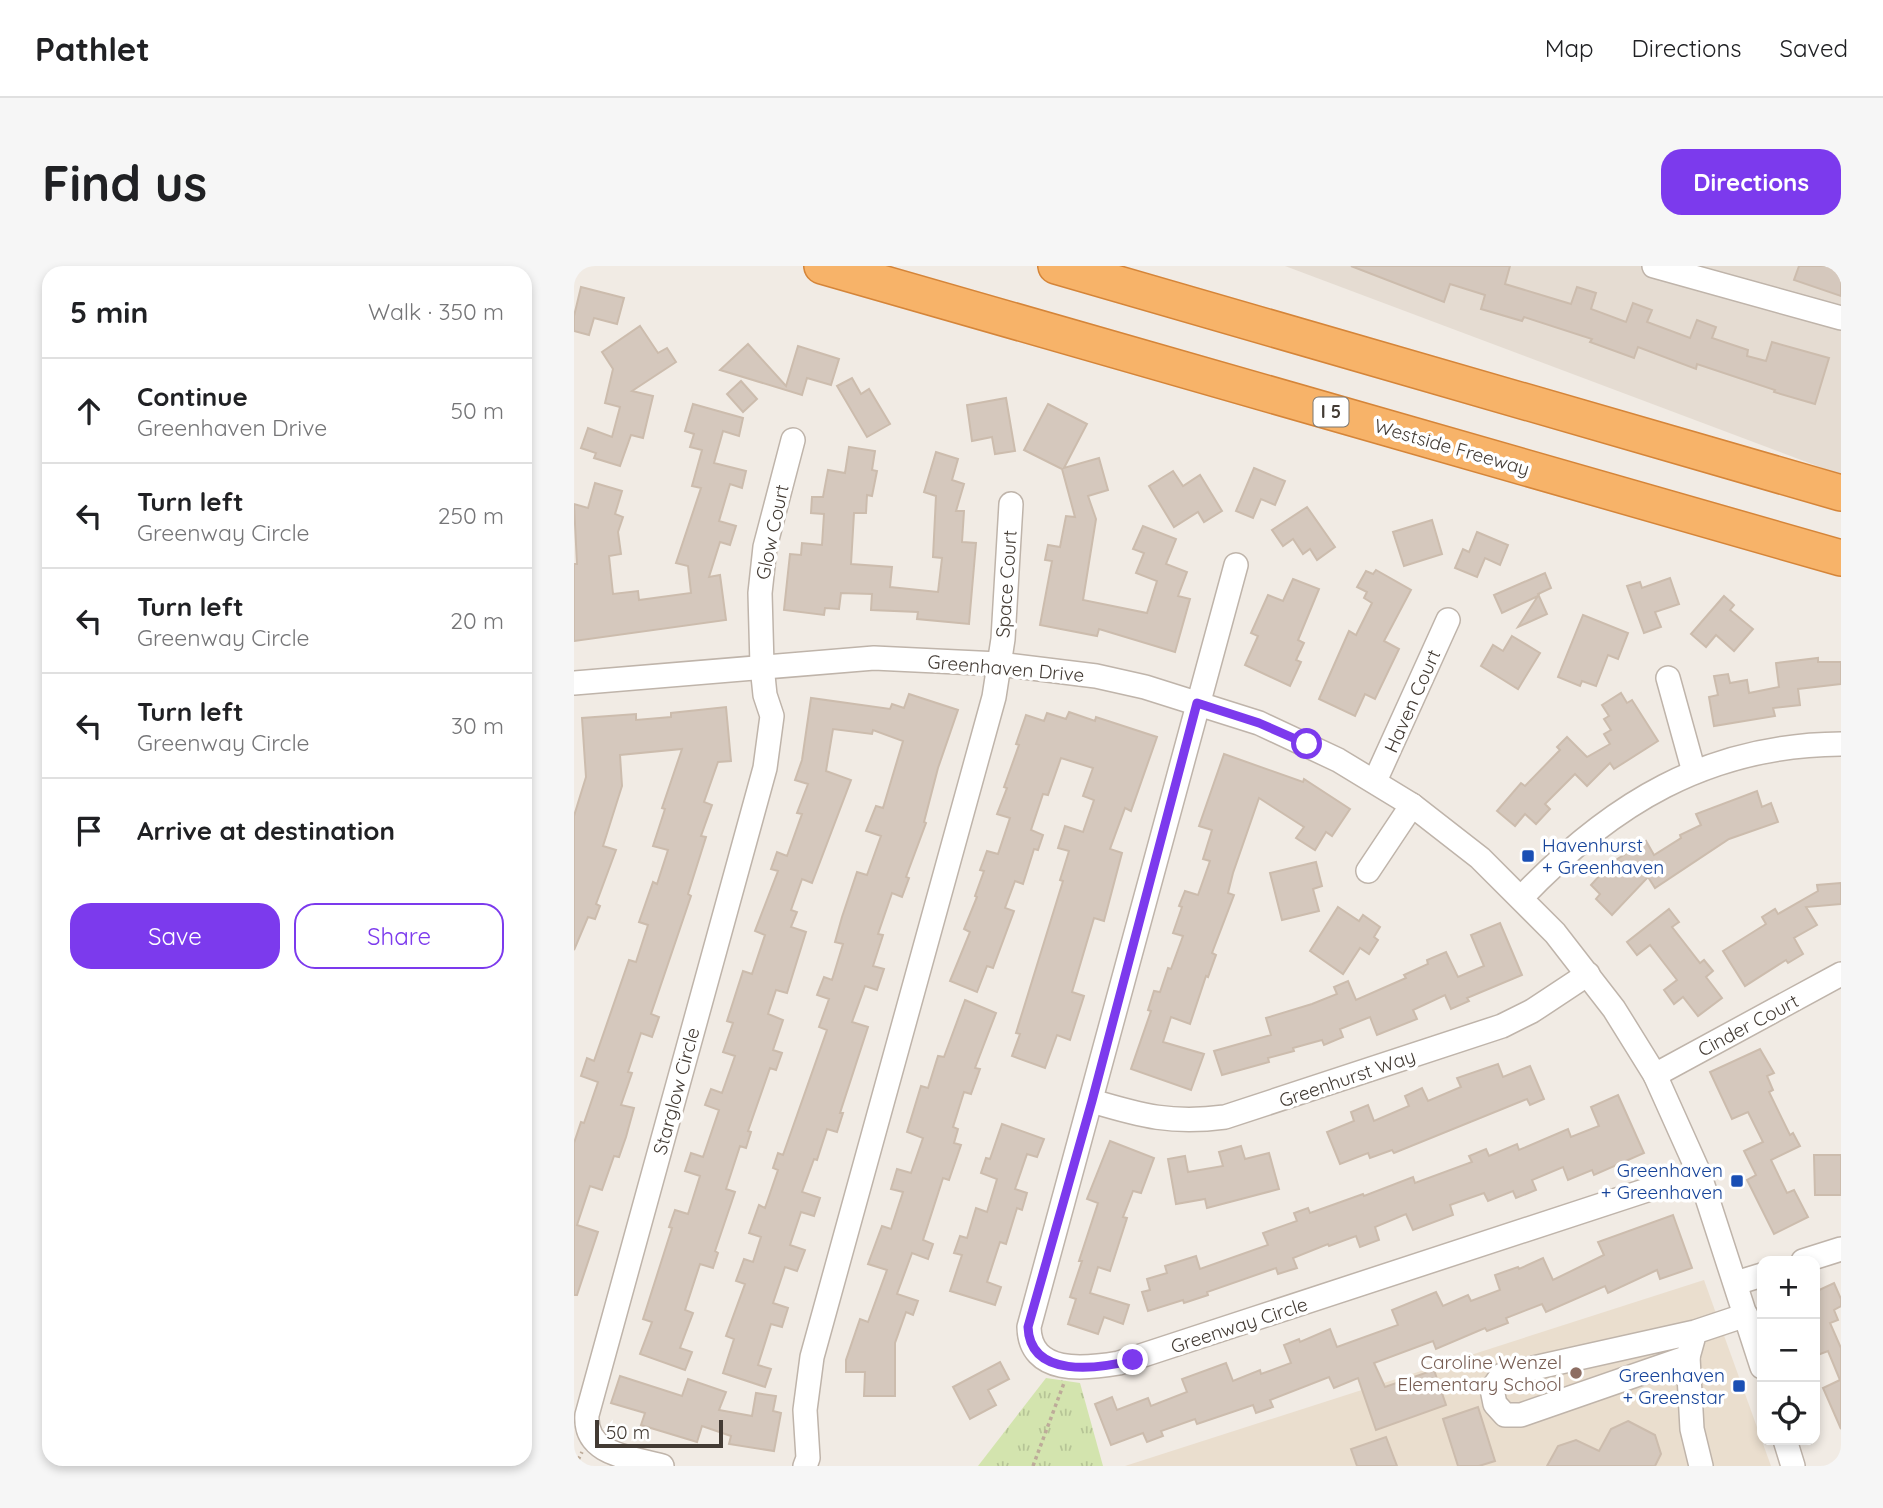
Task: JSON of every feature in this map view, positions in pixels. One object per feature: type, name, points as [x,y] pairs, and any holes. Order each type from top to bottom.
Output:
[{"type":"highway","name":"Westside Freeway","points":[[822,266],[1841,558]]},
{"type":"highway","points":[[1056,266],[1841,493]]},
{"type":"street","points":[[1654,266],[1692,271],[1841,318]]},
{"type":"street","name":"Glow Court","points":[[762,666],[760,593],[765,547],[793,440]]},
{"type":"street","name":"Space Court","points":[[999,664],[1003,639],[1011,504]]},
{"type":"street","name":"Greenway Circle","points":[[1236,565],[1092,1101],[1028,1327],[1033,1349],[1049,1362],[1073,1366],[1098,1366],[1133,1360],[1699,1173]]},
{"type":"street","name":"Haven Court","points":[[1375,782],[1448,620]]},
{"type":"street","name":"Greenhaven Drive","points":[[574,683],[874,658],[999,664],[1097,676],[1197,703],[1259,723],[1338,760],[1412,805],[1480,858],[1555,933],[1614,1009],[1655,1075],[1699,1173],[1757,1351]]},
{"type":"street","points":[[805,1466],[808,1458],[804,1410],[812,1357],[994,697],[999,664]]},
{"type":"street","name":"Starglow Circle","points":[[662,1466],[598,1446],[590,1437],[586,1426],[587,1415],[765,768],[772,716],[765,695],[762,666]]},
{"type":"street","points":[[1668,678],[1694,772]]},
{"type":"street","points":[[1521,898],[1596,827],[1639,799],[1694,772],[1749,755],[1791,747],[1841,744]]},
{"type":"street","points":[[1368,872],[1412,805]]},
{"type":"street","name":"Greenhurst Way","points":[[1092,1101],[1167,1120],[1198,1121],[1225,1117],[1502,1026],[1532,1011],[1588,974]]},
{"type":"street","name":"Cinder Court","points":[[1655,1075],[1841,974]]},
{"type":"street","points":[[1819,1256],[1841,1249]]},
{"type":"street","points":[[1735,1283],[1757,1276]]},
{"type":"street","points":[[1688,1357],[1521,1415],[1505,1415],[1495,1404],[1492,1389],[1502,1376],[1695,1332],[1746,1315]]},
{"type":"street","points":[[1695,1332],[1688,1357],[1692,1429],[1701,1466]]},
{"type":"street","points":[[1787,1445],[1793,1466]]},
{"type":"path","points":[[1033,1466],[1064,1383]]},
{"type":"shaded area","points":[[1285,266],[1841,266],[1841,475]]},
{"type":"shaded area","name":"Caroline Wenzel Elementary School","points":[[1704,1280],[1757,1427],[1757,1445],[1763,1445],[1771,1466],[1125,1466]]},
{"type":"green space","points":[[1046,1378],[1080,1383],[1103,1466],[978,1466]]},
{"type":"building","points":[[1351,266],[1510,266],[1505,284],[1571,304],[1577,287],[1596,293],[1591,309],[1626,322],[1633,303],[1652,310],[1647,322],[1690,338],[1697,320],[1716,327],[1712,338],[1748,350],[1747,356],[1766,361],[1772,342],[1829,358],[1815,404],[1697,364],[1696,369],[1638,347],[1634,358],[1590,342],[1592,339],[1524,317],[1522,321],[1481,309],[1485,295],[1450,284],[1444,302]]},
{"type":"building","points":[[1799,266],[1841,266],[1841,296],[1794,280]]},
{"type":"building","points":[[581,287],[624,298],[617,324],[594,318],[589,335],[574,331],[574,316]]},
{"type":"building","points":[[640,326],[658,353],[667,348],[676,362],[632,391],[653,396],[643,438],[631,435],[620,466],[594,458],[596,453],[581,448],[588,428],[612,437],[620,407],[605,403],[613,369],[602,352]]},
{"type":"building","points":[[748,344],[786,386],[798,346],[839,359],[831,385],[807,378],[802,395],[720,370]]},
{"type":"building","points":[[852,378],[861,394],[869,389],[890,424],[867,437],[837,386]]},
{"type":"building","points":[[741,381],[757,399],[743,412],[727,394]]},
{"type":"building","points":[[1006,398],[1015,451],[995,454],[992,437],[972,441],[967,405]]},
{"type":"building","points":[[693,404],[743,418],[739,436],[723,431],[714,463],[746,471],[742,488],[730,484],[719,521],[736,526],[730,545],[720,542],[709,577],[720,575],[726,620],[574,641],[574,564],[577,564],[574,504],[588,508],[595,483],[622,491],[615,514],[623,517],[618,532],[621,554],[609,556],[613,594],[638,591],[639,600],[691,593],[688,566],[676,563],[701,488],[692,486],[702,450],[690,447],[694,434],[685,431]]},
{"type":"building","points":[[1048,404],[1087,424],[1064,468],[1099,458],[1108,490],[1088,496],[1096,519],[1083,600],[1147,613],[1157,581],[1136,573],[1144,553],[1133,549],[1143,526],[1176,539],[1166,564],[1187,572],[1178,596],[1190,599],[1175,652],[1099,629],[1097,636],[1040,625],[1052,561],[1045,560],[1048,545],[1060,547],[1066,516],[1075,517],[1062,469],[1024,450]]},
{"type":"building","points":[[849,447],[875,451],[872,470],[877,471],[872,496],[867,495],[866,513],[854,513],[851,564],[892,567],[890,587],[938,592],[942,558],[933,557],[936,496],[924,492],[936,452],[958,459],[952,480],[964,484],[956,511],[964,511],[962,542],[976,543],[969,624],[917,619],[918,612],[871,610],[872,594],[841,593],[839,609],[825,608],[824,615],[784,610],[790,554],[801,555],[802,543],[822,545],[824,514],[811,513],[812,497],[823,497],[828,470],[845,473]]},
{"type":"building","points":[[1254,468],[1285,481],[1275,505],[1261,499],[1253,518],[1236,511]]},
{"type":"building","points":[[1173,471],[1183,486],[1200,475],[1222,511],[1204,522],[1198,512],[1174,527],[1149,486]]},
{"type":"building","points":[[1307,507],[1335,547],[1317,560],[1310,549],[1303,554],[1293,539],[1283,546],[1272,530]]},
{"type":"building","points":[[1432,520],[1442,554],[1404,566],[1393,532]]},
{"type":"building","points":[[1477,532],[1508,545],[1500,565],[1485,558],[1477,577],[1455,568],[1463,549],[1469,552]]},
{"type":"building","points":[[1376,570],[1411,590],[1384,641],[1399,649],[1375,699],[1365,694],[1355,716],[1319,699],[1349,631],[1356,635],[1372,603],[1364,598],[1367,592],[1357,587],[1366,571],[1373,574]]},
{"type":"building","points":[[1545,573],[1551,588],[1538,594],[1547,614],[1518,627],[1538,596],[1502,613],[1494,595]]},
{"type":"building","points":[[1670,578],[1679,604],[1655,612],[1661,627],[1644,633],[1627,586],[1640,582],[1642,588]]},
{"type":"building","points":[[1293,579],[1319,589],[1298,640],[1304,643],[1296,660],[1301,662],[1290,686],[1245,665],[1258,636],[1251,633],[1268,595],[1283,601]]},
{"type":"building","points":[[1724,596],[1734,605],[1730,610],[1753,629],[1734,651],[1716,635],[1706,647],[1691,634]]},
{"type":"building","points":[[1583,615],[1628,633],[1618,659],[1608,655],[1596,686],[1582,681],[1580,686],[1558,677]]},
{"type":"building","points":[[1512,636],[1540,653],[1518,689],[1481,666],[1493,645],[1503,651]]},
{"type":"building","points":[[1818,658],[1818,662],[1841,662],[1841,684],[1798,689],[1800,705],[1773,708],[1775,716],[1714,726],[1709,697],[1718,695],[1714,676],[1728,674],[1730,683],[1747,680],[1749,693],[1779,687],[1776,663]]},
{"type":"building","points":[[1621,693],[1627,703],[1632,700],[1658,741],[1614,769],[1610,763],[1587,786],[1575,774],[1545,804],[1550,809],[1536,824],[1525,814],[1515,826],[1497,811],[1521,783],[1525,786],[1560,750],[1557,747],[1567,737],[1587,757],[1610,744],[1604,734],[1611,730],[1604,719],[1609,716],[1602,705]]},
{"type":"building","points":[[909,694],[958,710],[938,768],[924,822],[926,823],[906,877],[909,878],[902,897],[892,893],[878,934],[883,935],[873,966],[884,969],[877,990],[865,986],[852,1022],[868,1027],[840,1113],[843,1113],[837,1132],[827,1129],[817,1160],[814,1159],[802,1192],[820,1198],[814,1216],[801,1212],[790,1245],[805,1250],[797,1271],[785,1267],[773,1303],[788,1308],[782,1327],[771,1324],[758,1365],[771,1369],[765,1387],[723,1373],[734,1339],[726,1336],[745,1284],[736,1281],[744,1259],[753,1262],[761,1237],[749,1233],[759,1205],[765,1208],[778,1170],[773,1168],[778,1153],[783,1155],[827,1030],[819,1027],[829,999],[817,995],[824,977],[832,980],[843,944],[835,942],[857,872],[867,875],[881,836],[866,831],[876,806],[883,808],[903,741],[873,730],[872,734],[833,729],[826,771],[851,780],[812,883],[802,879],[791,910],[797,912],[791,927],[806,932],[787,993],[776,990],[768,1014],[783,1020],[773,1050],[782,1053],[776,1070],[770,1068],[748,1131],[751,1132],[746,1148],[740,1146],[726,1189],[735,1192],[715,1251],[718,1253],[713,1268],[700,1264],[685,1310],[693,1313],[680,1348],[692,1352],[685,1370],[640,1354],[652,1322],[643,1319],[672,1228],[669,1227],[675,1210],[688,1214],[700,1176],[685,1171],[691,1153],[703,1157],[719,1110],[705,1105],[711,1089],[722,1093],[735,1056],[723,1052],[733,1023],[727,1021],[743,971],[752,974],[765,935],[755,931],[778,871],[771,869],[777,852],[787,856],[802,814],[797,813],[808,784],[795,780],[802,760],[811,698],[890,709],[892,704],[904,708]]},
{"type":"building","points":[[726,707],[731,761],[718,762],[704,802],[712,805],[701,836],[706,837],[688,894],[691,896],[651,1014],[659,1017],[652,1037],[641,1033],[628,1072],[632,1073],[621,1105],[634,1108],[626,1137],[619,1157],[614,1156],[602,1190],[590,1186],[577,1225],[598,1232],[577,1295],[574,1295],[574,1143],[598,1082],[581,1076],[587,1058],[594,1061],[629,960],[636,962],[648,925],[639,922],[653,882],[657,884],[668,850],[653,846],[665,809],[662,808],[682,749],[620,755],[622,786],[603,846],[616,850],[596,904],[600,906],[595,919],[588,917],[574,950],[574,816],[586,777],[582,718],[636,714],[636,720]]},
{"type":"building","points":[[1069,712],[1095,721],[1096,717],[1157,737],[1131,811],[1125,808],[1110,849],[1122,853],[1104,921],[1094,918],[1072,992],[1084,996],[1070,1040],[1057,1035],[1045,1068],[1012,1056],[1020,1034],[1016,1033],[1063,881],[1060,880],[1069,851],[1058,848],[1065,826],[1083,832],[1094,800],[1083,796],[1093,768],[1061,758],[1048,795],[1043,794],[1031,830],[1043,835],[1038,850],[1034,849],[1023,884],[1015,881],[1005,908],[1014,911],[993,968],[987,966],[977,992],[950,981],[970,932],[964,929],[977,897],[975,896],[984,871],[980,870],[987,851],[998,854],[1010,818],[997,814],[1007,788],[1004,787],[1026,715],[1044,721],[1047,713],[1066,719]]},
{"type":"building","points":[[1224,754],[1303,782],[1304,779],[1350,809],[1332,836],[1326,832],[1315,850],[1296,838],[1304,827],[1259,798],[1233,873],[1228,893],[1234,895],[1212,953],[1216,955],[1190,1024],[1171,1017],[1163,1042],[1204,1054],[1191,1090],[1131,1069],[1151,1011],[1148,1010],[1154,991],[1160,992],[1183,936],[1173,933],[1182,907],[1179,906],[1185,891],[1198,895],[1210,861],[1203,859],[1212,830],[1199,826]]},
{"type":"building","points":[[1757,791],[1762,807],[1771,803],[1778,822],[1729,839],[1655,888],[1648,877],[1612,915],[1596,899],[1600,894],[1591,885],[1611,863],[1646,841],[1654,855],[1681,838],[1680,835],[1701,825],[1696,814]]},
{"type":"building","points":[[1316,862],[1322,886],[1313,889],[1319,911],[1282,920],[1270,873]]},
{"type":"building","points":[[1841,883],[1841,904],[1806,907],[1817,925],[1794,938],[1803,954],[1788,963],[1786,960],[1745,986],[1723,951],[1766,924],[1762,917],[1775,909],[1778,914],[1818,891],[1817,885]]},
{"type":"building","points":[[1338,907],[1359,921],[1363,915],[1380,927],[1374,937],[1378,940],[1369,954],[1360,948],[1343,974],[1310,951]]},
{"type":"building","points":[[1669,909],[1679,922],[1672,927],[1700,963],[1704,960],[1713,971],[1706,977],[1722,998],[1698,1016],[1683,997],[1674,1004],[1664,990],[1677,980],[1650,945],[1637,955],[1627,942]]},
{"type":"building","points":[[1500,923],[1522,975],[1467,998],[1469,1001],[1451,1009],[1445,995],[1413,1010],[1417,1019],[1377,1035],[1370,1017],[1340,1029],[1343,1037],[1324,1045],[1322,1040],[1293,1048],[1294,1051],[1268,1058],[1269,1062],[1222,1075],[1214,1051],[1271,1035],[1266,1018],[1337,994],[1334,987],[1348,981],[1356,1000],[1406,978],[1404,975],[1428,964],[1427,960],[1446,952],[1458,977],[1484,966],[1471,935]]},
{"type":"building","points":[[965,1000],[996,1013],[975,1068],[980,1069],[971,1094],[964,1092],[953,1127],[958,1129],[954,1143],[961,1145],[949,1180],[943,1178],[923,1240],[933,1244],[928,1259],[912,1253],[897,1294],[918,1301],[913,1315],[906,1312],[895,1343],[895,1396],[864,1396],[865,1372],[846,1372],[846,1360],[860,1319],[868,1322],[887,1270],[868,1264],[882,1226],[891,1229],[903,1192],[891,1189],[897,1169],[911,1173],[923,1138],[907,1132],[921,1086],[928,1088],[938,1056],[944,1057]]},
{"type":"building","points":[[1760,1049],[1774,1073],[1767,1076],[1773,1090],[1769,1092],[1790,1135],[1793,1133],[1800,1146],[1771,1160],[1787,1193],[1794,1190],[1808,1217],[1774,1234],[1747,1180],[1756,1175],[1744,1151],[1763,1142],[1748,1112],[1732,1119],[1710,1072]]},
{"type":"building","points":[[1498,1064],[1503,1077],[1530,1066],[1544,1099],[1530,1105],[1527,1099],[1394,1153],[1392,1150],[1370,1158],[1368,1153],[1340,1164],[1327,1132],[1354,1121],[1351,1112],[1368,1105],[1374,1121],[1409,1106],[1405,1096],[1422,1088],[1428,1101],[1461,1087],[1457,1078]]},
{"type":"building","points":[[1618,1095],[1644,1153],[1594,1175],[1592,1170],[1568,1180],[1563,1167],[1532,1180],[1536,1190],[1516,1198],[1513,1191],[1488,1201],[1484,1193],[1450,1205],[1453,1215],[1413,1230],[1406,1214],[1375,1227],[1379,1240],[1360,1247],[1356,1236],[1329,1246],[1328,1244],[1293,1258],[1297,1268],[1278,1274],[1276,1268],[1207,1292],[1208,1295],[1148,1311],[1142,1292],[1150,1290],[1147,1279],[1167,1273],[1165,1266],[1196,1256],[1200,1269],[1268,1245],[1263,1233],[1297,1221],[1294,1213],[1308,1208],[1310,1213],[1413,1177],[1415,1183],[1472,1162],[1469,1156],[1486,1149],[1489,1156],[1517,1144],[1519,1150],[1568,1129],[1571,1137],[1599,1126],[1591,1107]]},
{"type":"building","points":[[1002,1124],[1044,1139],[1037,1157],[1027,1154],[1015,1189],[1027,1193],[1022,1210],[1017,1208],[1006,1244],[1000,1242],[987,1282],[1001,1287],[995,1305],[950,1291],[962,1255],[954,1253],[960,1236],[967,1238],[976,1208],[987,1212],[997,1179],[981,1173],[986,1158],[990,1159]]},
{"type":"building","points":[[1110,1141],[1154,1158],[1141,1193],[1133,1191],[1123,1217],[1127,1218],[1110,1271],[1098,1267],[1090,1293],[1129,1305],[1123,1324],[1104,1317],[1098,1334],[1068,1324],[1076,1299],[1070,1297],[1098,1203],[1087,1199]]},
{"type":"building","points":[[1241,1146],[1245,1159],[1269,1153],[1279,1189],[1207,1208],[1205,1199],[1176,1204],[1168,1159],[1185,1156],[1188,1172],[1223,1166],[1219,1152]]},
{"type":"building","points":[[1814,1155],[1841,1155],[1841,1195],[1815,1195]]},
{"type":"building","points":[[1673,1215],[1692,1268],[1660,1279],[1657,1270],[1608,1293],[1605,1286],[1546,1312],[1542,1304],[1506,1318],[1508,1323],[1487,1331],[1485,1328],[1436,1349],[1433,1341],[1374,1363],[1385,1387],[1434,1370],[1446,1405],[1376,1430],[1358,1378],[1334,1388],[1329,1377],[1270,1400],[1273,1407],[1256,1413],[1253,1405],[1197,1424],[1195,1419],[1161,1431],[1163,1436],[1147,1442],[1143,1433],[1111,1445],[1095,1404],[1112,1397],[1117,1410],[1148,1398],[1151,1406],[1187,1392],[1182,1379],[1226,1363],[1233,1381],[1260,1370],[1261,1374],[1291,1363],[1284,1345],[1299,1339],[1300,1342],[1330,1329],[1337,1347],[1398,1325],[1392,1310],[1436,1292],[1443,1306],[1468,1295],[1471,1301],[1500,1290],[1495,1275],[1518,1267],[1519,1269],[1543,1258],[1553,1280],[1604,1255],[1598,1242]]},
{"type":"building","points":[[1834,1283],[1841,1299],[1841,1306],[1834,1310],[1838,1320],[1830,1323],[1841,1348],[1841,1429],[1823,1388],[1840,1380],[1828,1351],[1820,1354],[1820,1290]]},
{"type":"building","points":[[1000,1362],[1009,1379],[988,1390],[996,1405],[970,1419],[953,1387]]},
{"type":"building","points":[[620,1376],[682,1396],[688,1379],[726,1392],[719,1410],[752,1416],[756,1393],[776,1396],[773,1411],[781,1413],[774,1451],[729,1444],[731,1436],[702,1426],[697,1442],[641,1425],[645,1413],[611,1403]]},
{"type":"building","points":[[1478,1407],[1495,1461],[1479,1466],[1458,1466],[1443,1419]]},
{"type":"building","points":[[1628,1421],[1655,1435],[1661,1454],[1655,1466],[1547,1466],[1558,1446],[1576,1440],[1599,1451],[1611,1429]]},
{"type":"building","points":[[1386,1437],[1397,1466],[1357,1466],[1351,1449]]},
{"type":"place","name":"Havenhurst + Greenhaven","points":[[1528,856]]},
{"type":"place","name":"Greenhaven + Greenhaven","points":[[1737,1181]]},
{"type":"place","name":"Caroline Wenzel Elementary School","points":[[1576,1373]]},
{"type":"place","name":"Greenhaven + Greenstar","points":[[1739,1386]]},
{"type":"route","points":[[1133,1360],[1098,1366],[1049,1362],[1033,1349],[1028,1327],[1092,1101],[1197,703],[1259,723],[1307,744]]}]
